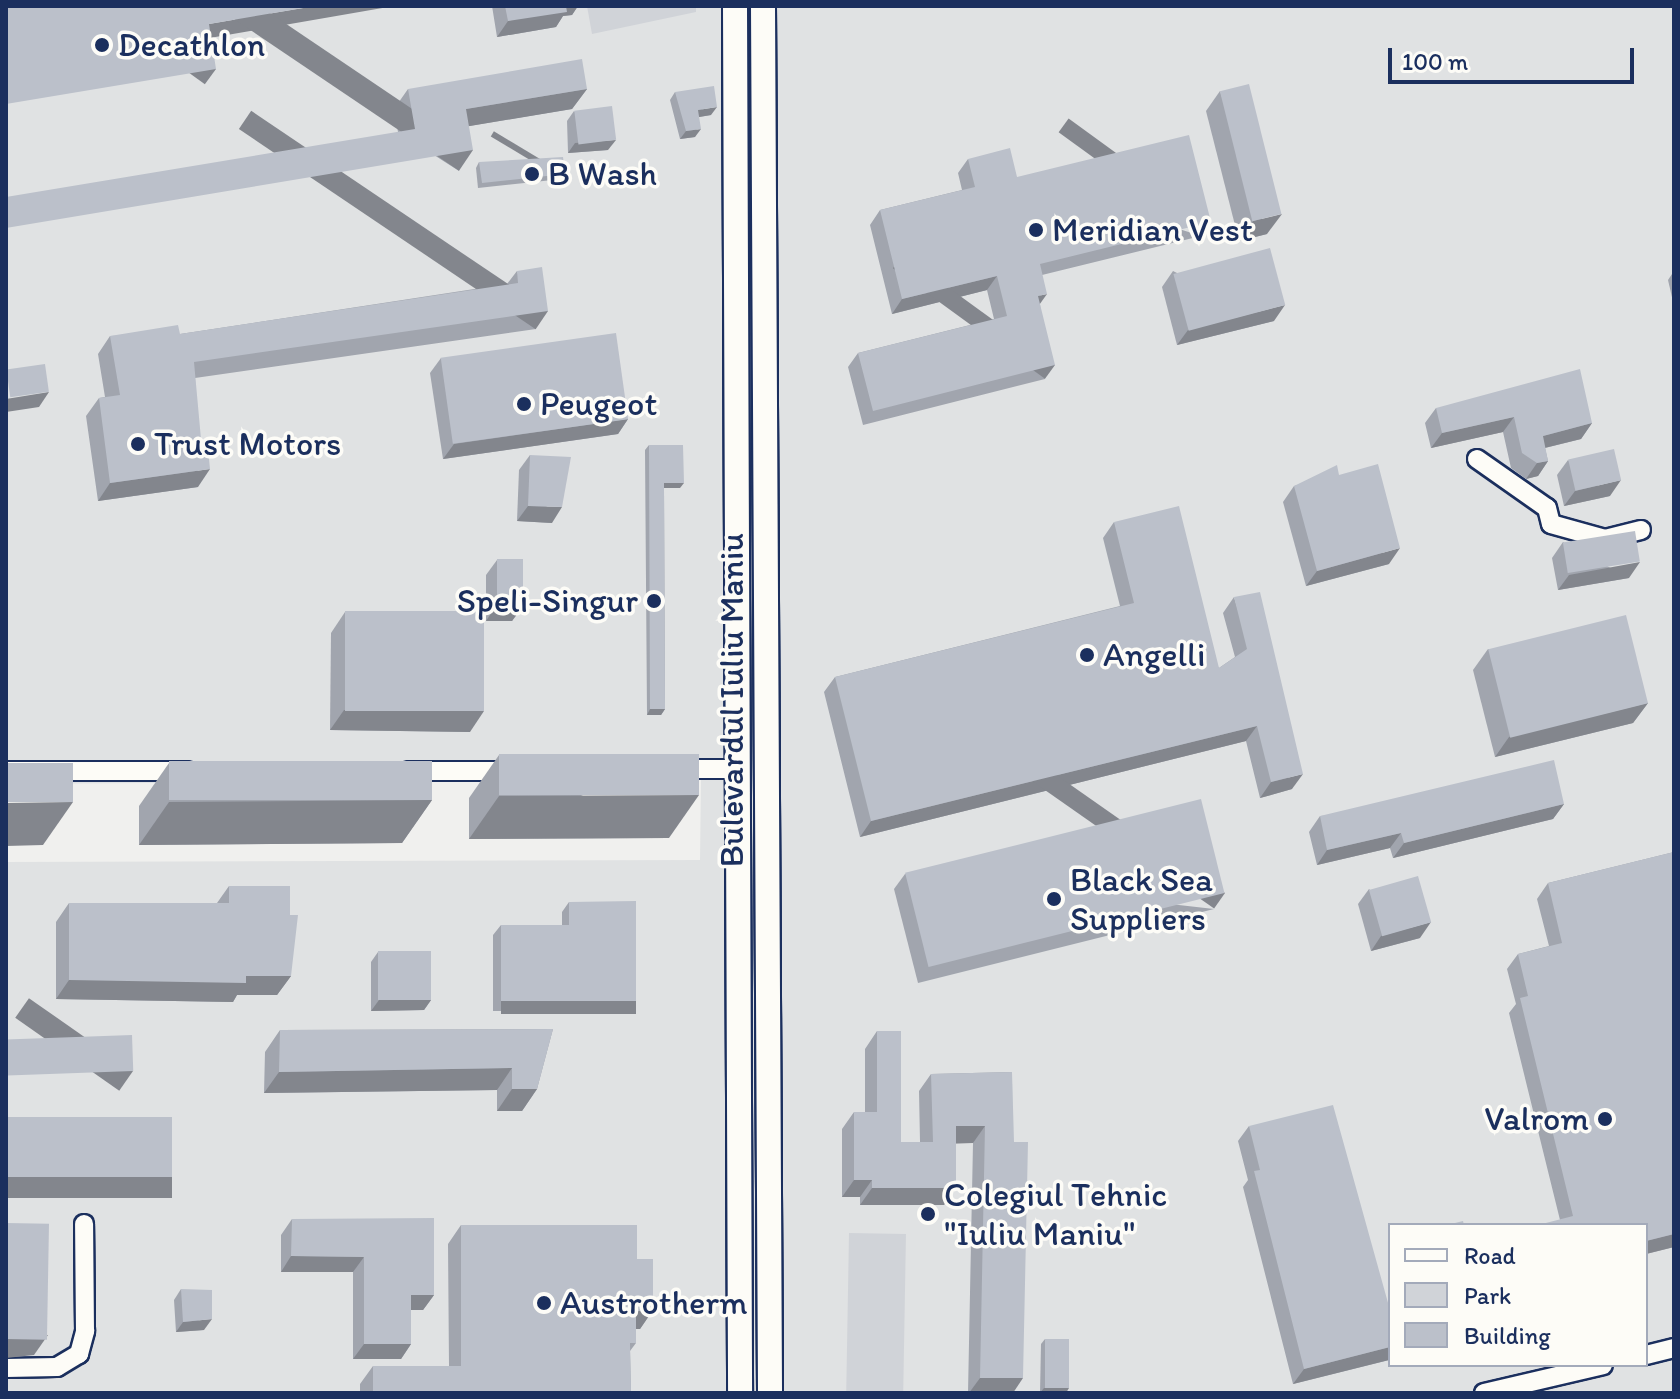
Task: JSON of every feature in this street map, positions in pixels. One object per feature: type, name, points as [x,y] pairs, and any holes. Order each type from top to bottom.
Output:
[{"type":"main road","name":"Bulevardul Iuliu Maniu","points":[[735,6],[740,1393]]},
{"type":"main road","name":"Bulevardul Iuliu Maniu","points":[[763,6],[770,1393]]},
{"type":"main road","points":[[736,179],[763,227]]},
{"type":"main road","points":[[739,1226],[754,1341],[770,1346]]},
{"type":"street","points":[[1477,459],[1547,508],[1551,524],[1605,539],[1641,530]]},
{"type":"street","points":[[649,770],[738,769]]},
{"type":"street","points":[[385,771],[533,770]]},
{"type":"street","points":[[6,771],[211,771]]},
{"type":"street","points":[[6,1368],[57,1367],[79,1354],[85,1331],[84,1224]]},
{"type":"street","points":[[1648,1354],[1674,1348]]},
{"type":"street","points":[[1484,1393],[1594,1367]]},
{"type":"shaded area","points":[[6,6],[1674,6],[1674,1393],[6,1393],[6,862],[700,860],[701,779],[6,784]]},
{"type":"green space","points":[[587,6],[696,6],[696,12],[592,34]]},
{"type":"green space","points":[[849,1233],[906,1234],[903,1393],[846,1393]]},
{"type":"building","name":"Decathlon","points":[[6,6],[315,6],[209,24],[216,69],[6,104]]},
{"type":"building","points":[[505,6],[566,6],[567,12],[508,21]]},
{"type":"building","points":[[582,59],[587,89],[466,109],[473,150],[6,228],[6,197],[415,129],[408,89]]},
{"type":"building","points":[[1249,84],[1281,214],[1252,221],[1220,91]]},
{"type":"building","points":[[714,86],[717,107],[698,110],[701,129],[686,131],[675,92]]},
{"type":"building","points":[[612,106],[616,140],[578,144],[574,111]]},
{"type":"building","name":"Meridian Vest","points":[[1189,135],[1211,222],[1040,264],[1047,294],[1038,296],[1055,365],[873,411],[858,353],[1007,316],[997,276],[902,299],[880,210],[975,187],[968,159],[1010,148],[1017,177]]},
{"type":"building","points":[[563,157],[565,174],[482,183],[479,162]]},
{"type":"building","points":[[1270,248],[1285,305],[1189,331],[1173,274]]},
{"type":"building","points":[[542,267],[548,311],[194,362],[202,450],[208,449],[210,469],[110,483],[99,398],[120,395],[110,336],[178,325],[180,334],[518,283],[517,271]]},
{"type":"building","name":"Peugeot","points":[[616,333],[628,419],[453,444],[441,358]]},
{"type":"building","points":[[45,364],[49,392],[10,397],[6,369]]},
{"type":"building","points":[[1580,369],[1592,423],[1543,436],[1548,461],[1537,463],[1522,453],[1514,417],[1442,433],[1436,408]]},
{"type":"building","points":[[649,445],[683,445],[684,483],[664,483],[665,709],[650,709]]},
{"type":"building","points":[[1614,449],[1621,480],[1575,491],[1568,460]]},
{"type":"building","points":[[530,455],[571,457],[562,507],[528,506]]},
{"type":"building","points":[[1378,464],[1400,548],[1317,571],[1294,486],[1337,465],[1339,475]]},
{"type":"building","name":"Angelli","points":[[1179,506],[1219,668],[1247,649],[1234,597],[1260,592],[1303,774],[1271,782],[1257,726],[871,821],[835,677],[1134,603],[1114,522]]},
{"type":"building","points":[[1635,531],[1640,562],[1568,573],[1563,542]]},
{"type":"building","points":[[497,559],[523,559],[523,606],[497,606]]},
{"type":"building","points":[[345,611],[484,611],[484,711],[345,711]]},
{"type":"building","points":[[1626,615],[1648,703],[1510,738],[1488,649]]},
{"type":"building","points":[[499,754],[699,754],[699,795],[499,795]]},
{"type":"building","points":[[1554,760],[1564,804],[1404,843],[1401,833],[1327,850],[1320,816]]},
{"type":"building","points":[[169,761],[432,761],[432,800],[169,800]]},
{"type":"building","points":[[6,763],[73,763],[73,802],[6,802]]},
{"type":"building","name":"Black Sea Suppliers","points":[[1201,799],[1224,893],[929,967],[905,873]]},
{"type":"building","name":"Valrom","points":[[1674,852],[1674,1234],[1648,1240],[1648,1223],[1546,1223],[1573,1216],[1520,998],[1528,996],[1518,954],[1562,943],[1548,883]]},
{"type":"building","points":[[1418,876],[1431,922],[1382,936],[1369,890]]},
{"type":"building","points":[[229,886],[290,886],[290,915],[298,915],[291,976],[246,976],[246,983],[69,980],[69,903],[229,903]]},
{"type":"building","points":[[636,901],[636,1001],[501,1001],[501,925],[569,925],[569,902]]},
{"type":"building","points":[[378,951],[431,951],[431,1000],[378,1000]]},
{"type":"building","points":[[553,1029],[537,1089],[512,1089],[512,1068],[279,1072],[280,1030]]},
{"type":"building","points":[[877,1031],[901,1031],[901,1142],[933,1142],[931,1074],[1012,1072],[1014,1142],[1028,1142],[1023,1378],[980,1378],[985,1126],[956,1126],[956,1188],[872,1188],[872,1180],[854,1180],[854,1112],[877,1112]]},
{"type":"building","points":[[132,1035],[133,1071],[7,1075],[6,1039]]},
{"type":"building","points":[[1333,1105],[1388,1303],[1388,1348],[1304,1369],[1254,1171],[1260,1170],[1249,1126]]},
{"type":"building","points":[[6,1117],[172,1117],[172,1177],[6,1177]]},
{"type":"building","points":[[434,1218],[434,1295],[411,1295],[411,1344],[364,1344],[364,1257],[291,1256],[292,1219]]},
{"type":"building","points":[[6,1223],[49,1224],[47,1340],[6,1339]]},
{"type":"building","name":"Austrotherm","points":[[461,1225],[637,1225],[637,1259],[653,1259],[653,1310],[636,1311],[636,1343],[630,1343],[631,1393],[373,1393],[373,1366],[461,1366]]},
{"type":"building","points":[[181,1289],[212,1290],[212,1319],[183,1322]]},
{"type":"building","points":[[1045,1339],[1069,1339],[1069,1388],[1045,1388]]},
{"type":"place","name":"Decathlon","points":[[102,45]]},
{"type":"place","name":"B Wash","points":[[532,174]]},
{"type":"place","name":"Meridian Vest","points":[[1036,230]]},
{"type":"place","name":"Peugeot","points":[[524,404]]},
{"type":"place","name":"Trust Motors","points":[[138,444]]},
{"type":"place","name":"Speli-Singur","points":[[654,601]]},
{"type":"place","name":"Angelli","points":[[1087,655]]},
{"type":"place","name":"Black Sea Suppliers","points":[[1054,899]]},
{"type":"place","name":"Valrom","points":[[1605,1119]]},
{"type":"place","name":"Colegiul Tehnic \"Iuliu Maniu\"","points":[[928,1214]]},
{"type":"place","name":"Austrotherm","points":[[544,1303]]}]
